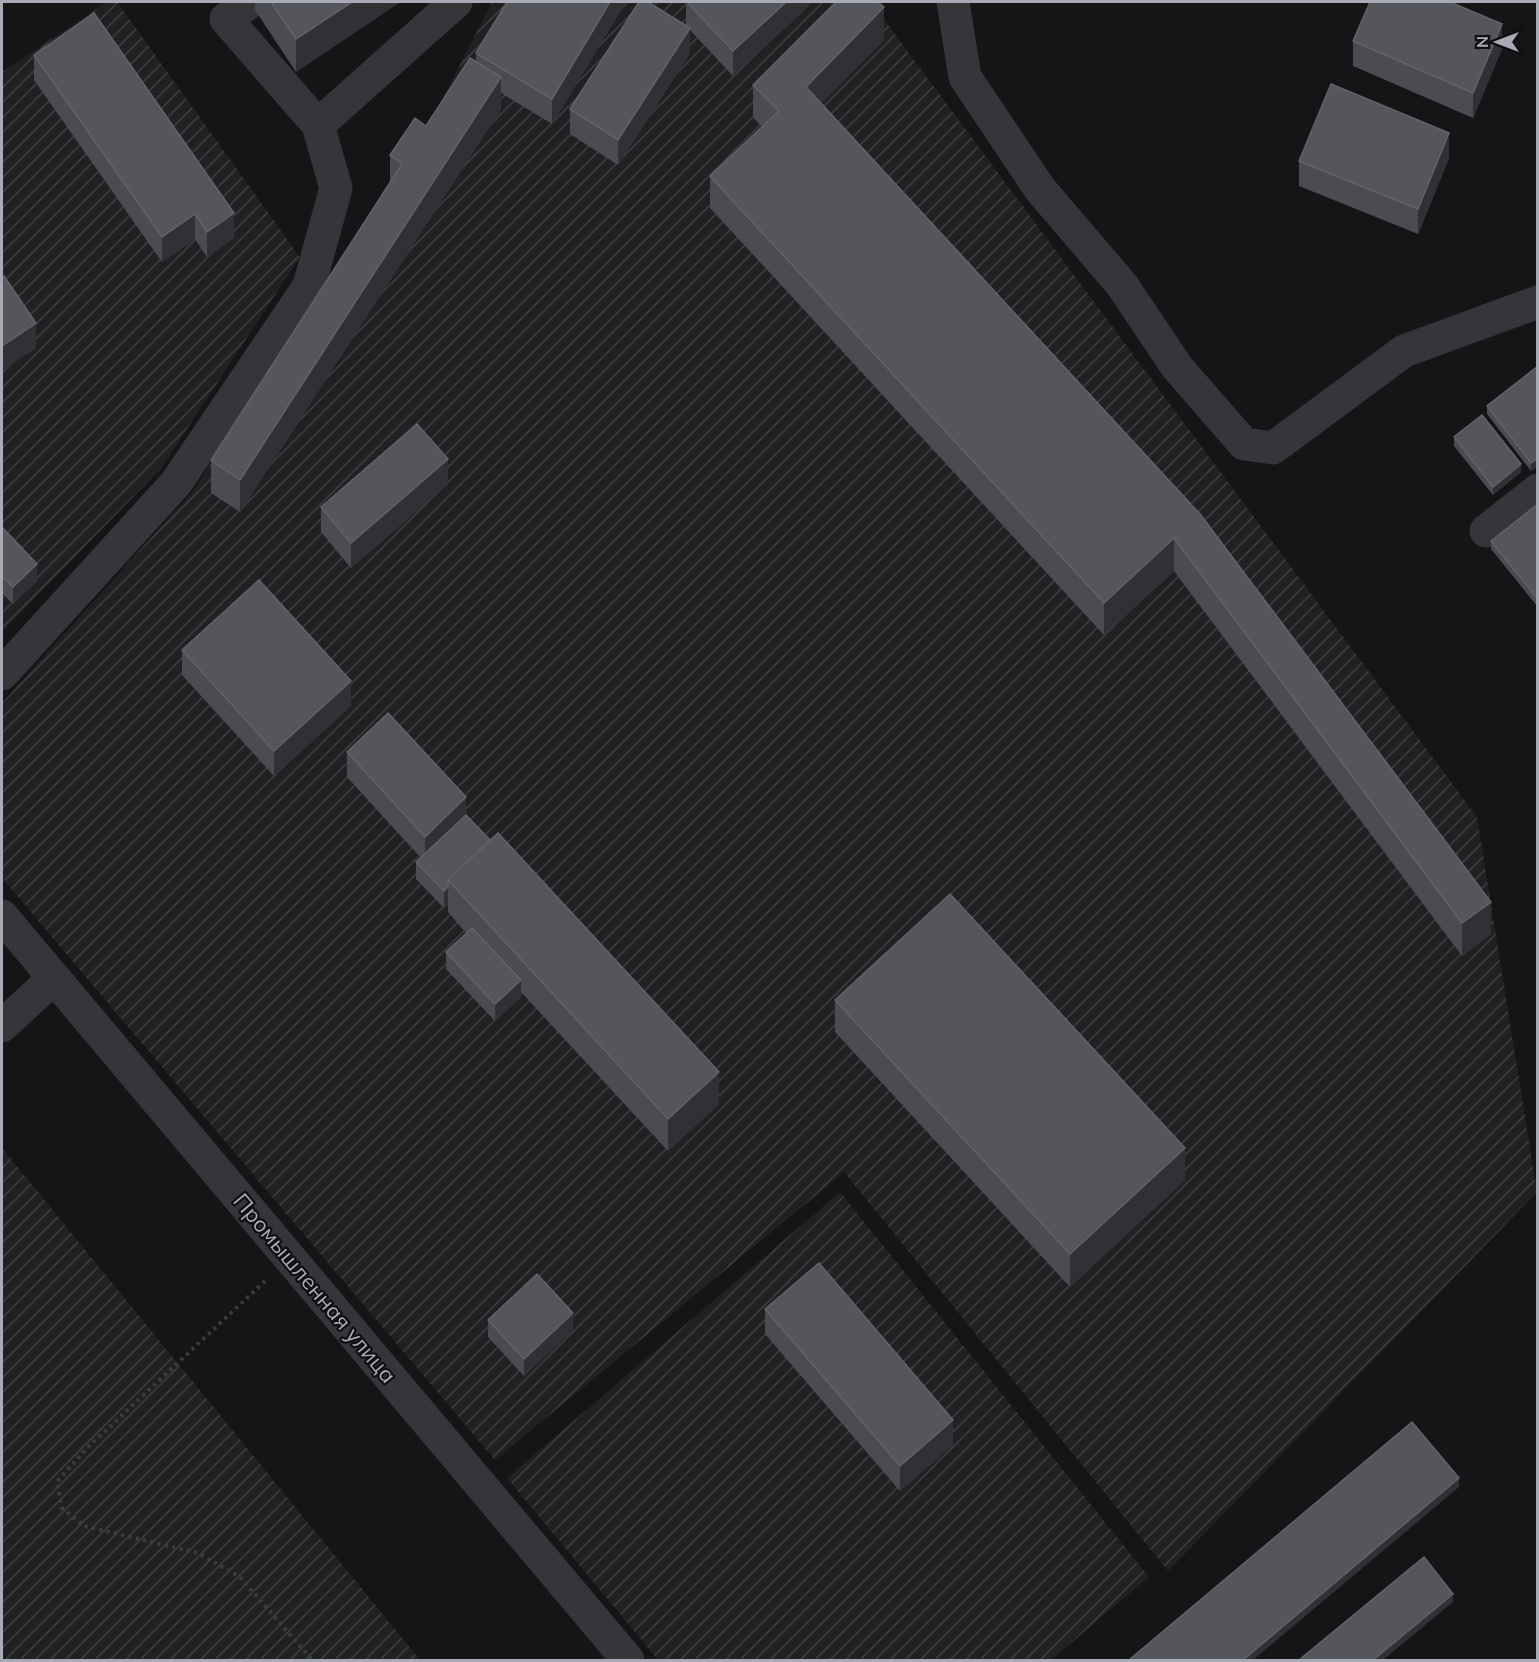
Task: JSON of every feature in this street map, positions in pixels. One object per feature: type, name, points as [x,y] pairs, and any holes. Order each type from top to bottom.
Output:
[{"type":"street","points":[[2,674],[176,483],[309,286],[336,188],[318,125],[226,19],[250,2]]},
{"type":"street","points":[[318,125],[456,2]]},
{"type":"street","points":[[953,2],[965,77],[1040,189],[1122,285],[1177,367],[1244,444],[1273,448],[1404,351],[1538,302]]},
{"type":"street","points":[[1486,531],[1538,490]]},
{"type":"street","name":"Промышленная улица","points":[[2,916],[628,1660]]},
{"type":"street","points":[[2,1026],[54,978]]},
{"type":"path","points":[[289,1258],[85,1450],[57,1482],[62,1508],[84,1526],[198,1553],[240,1577],[312,1660]]},
{"type":"shaded area","points":[[107,2],[117,2],[300,257],[162,467],[2,632],[2,72]]},
{"type":"shaded area","points":[[492,2],[871,2],[1477,817],[1537,1192],[1168,1571],[844,1172],[495,1460],[2,878],[2,703],[193,491],[437,110]]},
{"type":"shaded area","points":[[2,1148],[420,1660],[2,1660]]},
{"type":"shaded area","points":[[840,1192],[1149,1577],[1051,1660],[658,1660],[507,1478]]},
{"type":"building","points":[[271,2],[352,2],[296,39]]},
{"type":"building","points":[[507,2],[610,2],[552,99],[476,53]]},
{"type":"building","points":[[639,2],[648,2],[690,28],[618,140],[570,109]]},
{"type":"building","points":[[687,2],[786,2],[733,51]]},
{"type":"building","points":[[836,2],[878,2],[884,7],[806,87],[1200,514],[1491,902],[1462,923],[1174,538],[1104,603],[710,176],[779,111],[753,85]]},
{"type":"building","points":[[1370,2],[1450,2],[1502,24],[1473,93],[1353,41]]},
{"type":"building","points":[[94,13],[234,213],[207,232],[195,214],[162,237],[34,55]]},
{"type":"building","points":[[470,58],[501,77],[240,480],[211,460],[402,164],[390,155],[415,118],[426,126]]},
{"type":"building","points":[[1331,84],[1449,133],[1418,209],[1299,161]]},
{"type":"building","points":[[4,276],[36,323],[2,346],[2,278]]},
{"type":"building","points":[[1538,366],[1538,458],[1531,463],[1487,406]]},
{"type":"building","points":[[1482,415],[1521,464],[1493,487],[1454,437]]},
{"type":"building","points":[[417,424],[448,459],[351,543],[321,507]]},
{"type":"building","points":[[1538,504],[1538,597],[1537,598],[1491,541]]},
{"type":"building","points":[[2,527],[37,564],[13,587],[2,576]]},
{"type":"building","points":[[259,580],[351,681],[274,751],[182,650]]},
{"type":"building","points":[[388,713],[466,797],[425,837],[347,752]]},
{"type":"building","points":[[466,815],[490,840],[448,880],[448,887],[444,891],[416,862]]},
{"type":"building","points":[[498,833],[719,1072],[668,1119],[448,880]]},
{"type":"building","points":[[950,894],[1185,1148],[1070,1254],[835,1000]]},
{"type":"building","points":[[472,928],[521,980],[495,1004],[446,952]]},
{"type":"building","points":[[819,1263],[953,1420],[900,1466],[765,1309]]},
{"type":"building","points":[[537,1274],[573,1313],[524,1359],[488,1320]]},
{"type":"building","points":[[1412,1422],[1459,1478],[1243,1660],[1129,1660]]},
{"type":"building","points":[[1424,1557],[1453,1594],[1373,1660],[1299,1660]]}]
